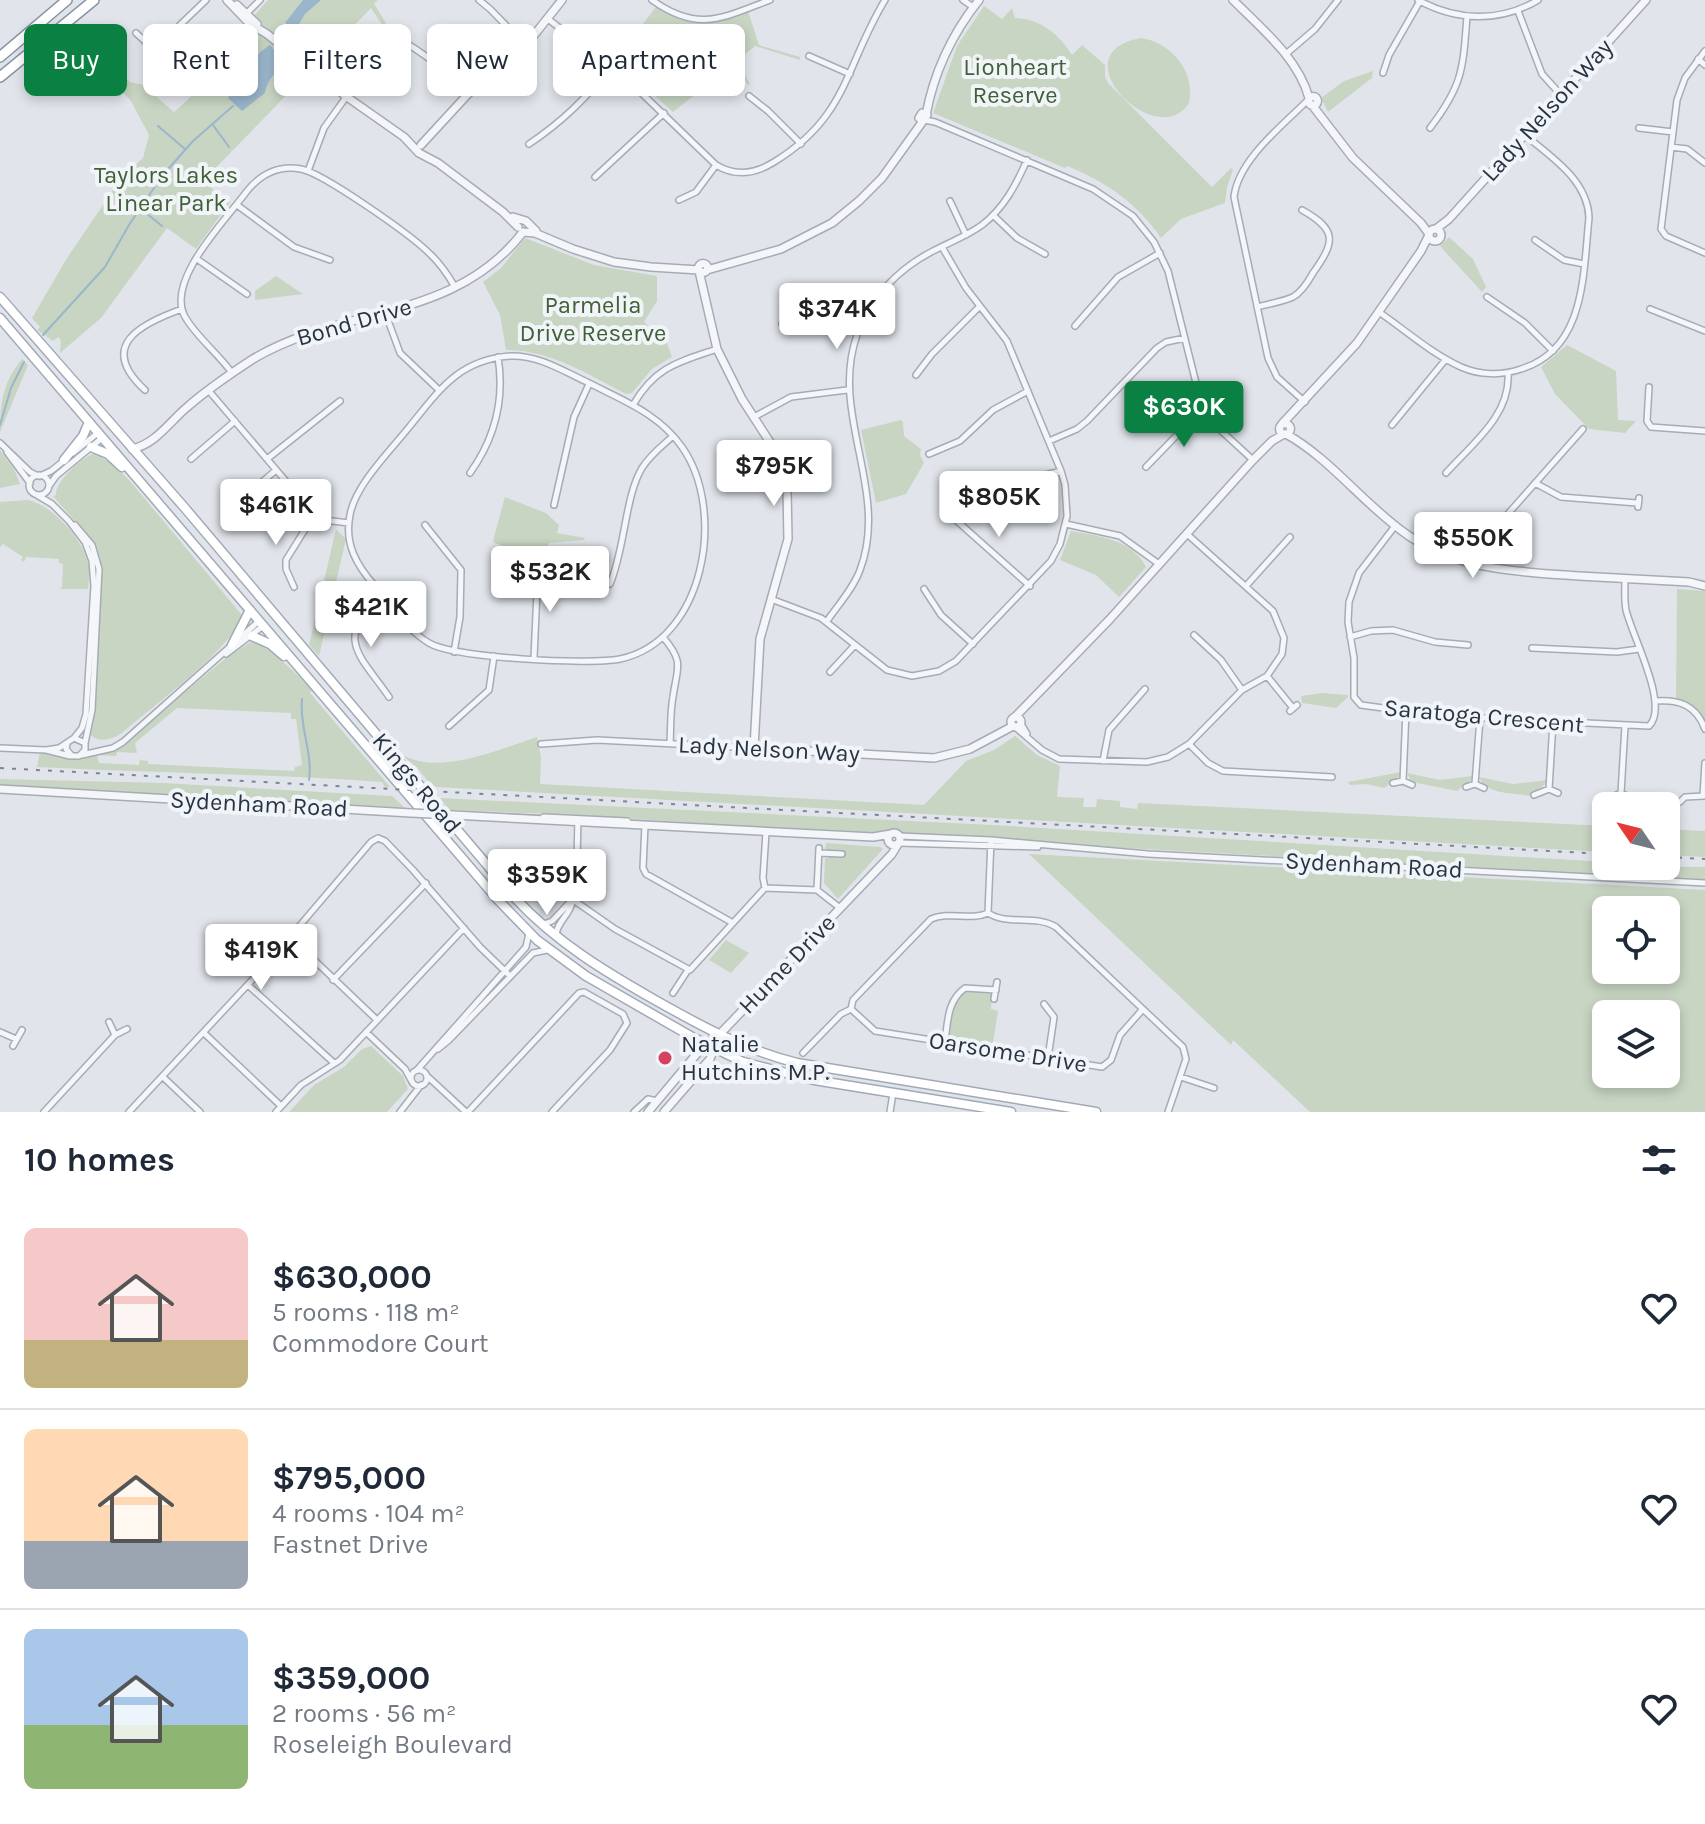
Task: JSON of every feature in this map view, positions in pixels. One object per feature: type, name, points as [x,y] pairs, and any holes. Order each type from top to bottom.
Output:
[{"type":"highway","points":[[0,57],[67,0]]},
{"type":"highway","points":[[0,77],[94,0]]},
{"type":"main road","name":"Kings Road","points":[[0,297],[141,458],[499,880],[556,938],[597,967],[747,1048],[797,1063],[1096,1112]]},
{"type":"main road","name":"Kings Road","points":[[0,318],[498,900],[550,950],[605,988],[743,1062],[772,1071],[1011,1112]]},
{"type":"main road","points":[[64,460],[83,436],[89,422]]},
{"type":"main road","points":[[101,435],[112,427]]},
{"type":"main road","points":[[91,447],[108,454],[141,483]]},
{"type":"main road","points":[[232,645],[250,610]]},
{"type":"main road","points":[[261,623],[274,614]]},
{"type":"main road","points":[[252,636],[270,644],[306,674]]},
{"type":"street","points":[[181,24],[206,0]]},
{"type":"street","points":[[230,0],[244,16],[274,39]]},
{"type":"street","points":[[244,16],[260,0]]},
{"type":"street","points":[[479,0],[505,24]]},
{"type":"street","points":[[537,31],[562,0]]},
{"type":"street","points":[[652,0],[678,16],[705,21],[770,0]]},
{"type":"street","points":[[644,96],[716,165],[733,173],[752,172],[773,163],[801,144],[832,109],[885,0]]},
{"type":"street","points":[[963,0],[973,7]]},
{"type":"street","points":[[349,96],[522,227],[544,237],[614,262],[687,268],[723,265],[781,249],[832,223],[876,184],[923,117],[945,52],[979,0]]},
{"type":"street","points":[[1187,534],[1273,611],[1284,638],[1282,654],[1267,676],[1242,690],[1189,744],[1168,757],[1147,762],[1103,761],[1059,759],[1044,752],[1016,722],[1253,460],[1285,429],[1302,405],[1351,351],[1434,234],[1353,158],[1312,101],[1286,54],[1233,0]]},
{"type":"street","points":[[1286,54],[1315,29],[1338,0]]},
{"type":"street","points":[[1383,73],[1389,55],[1419,1],[1447,13],[1497,16],[1518,11],[1538,0]]},
{"type":"street","name":"Lady Nelson Way","points":[[1434,234],[1646,0]]},
{"type":"street","points":[[1518,11],[1542,74],[1561,95]]},
{"type":"street","points":[[1430,128],[1448,104],[1460,79],[1467,16]]},
{"type":"street","points":[[548,19],[555,24]]},
{"type":"street","points":[[136,33],[143,39]]},
{"type":"street","points":[[1705,51],[1679,93],[1662,232],[1705,253]]},
{"type":"street","points":[[809,56],[850,74]]},
{"type":"street","points":[[1698,59],[1705,65]]},
{"type":"street","points":[[308,171],[324,128],[347,96]]},
{"type":"street","points":[[422,149],[466,96]]},
{"type":"street","points":[[529,144],[548,131],[585,96]]},
{"type":"street","points":[[749,96],[801,144]]},
{"type":"street","points":[[1302,405],[1272,368],[1235,212],[1234,191],[1248,162],[1298,111],[1312,101]]},
{"type":"street","points":[[595,177],[664,113]]},
{"type":"street","points":[[923,117],[1110,198],[1133,216],[1160,253],[1171,279],[1197,390],[1207,413],[1216,426],[1253,460]]},
{"type":"street","points":[[1639,128],[1673,132]]},
{"type":"street","points":[[1379,312],[1446,359],[1476,372],[1508,373],[1537,363],[1553,351],[1577,314],[1589,211],[1583,191],[1570,174],[1525,135]]},
{"type":"street","points":[[1671,147],[1687,149],[1705,163]]},
{"type":"street","points":[[827,621],[860,571],[869,522],[867,493],[852,426],[848,390],[853,348],[864,320],[892,280],[912,264],[966,235],[993,215],[1009,196],[1027,160]]},
{"type":"street","points":[[679,200],[696,192],[716,165]]},
{"type":"street","points":[[232,373],[188,321],[182,309],[181,289],[197,259],[262,176],[288,168],[308,171],[418,243],[439,263],[455,289]]},
{"type":"street","points":[[950,201],[966,235]]},
{"type":"street","points":[[237,205],[294,247],[330,260]]},
{"type":"street","points":[[1256,307],[1297,294],[1331,245],[1329,232],[1320,221],[1302,210]]},
{"type":"street","points":[[993,215],[1017,238],[1045,254]]},
{"type":"street","name":"Bond Drive","points":[[149,443],[232,373],[297,337],[426,301],[455,289],[480,273],[506,250],[522,227]]},
{"type":"street","points":[[1535,240],[1564,260],[1584,264]]},
{"type":"street","points":[[770,598],[827,621],[887,670],[919,676],[946,668],[1030,586],[1051,561],[1066,524],[1067,499],[1061,471],[1007,341],[966,288],[942,247]]},
{"type":"street","points":[[1075,326],[1118,277],[1160,253]]},
{"type":"street","points":[[197,259],[247,294]]},
{"type":"street","points":[[703,268],[709,319],[717,349],[733,384],[780,463],[789,505],[786,548],[770,598],[759,649],[754,748]]},
{"type":"street","points":[[1487,297],[1525,323],[1553,351]]},
{"type":"street","points":[[916,375],[932,354],[980,306]]},
{"type":"street","points":[[145,390],[125,366],[126,343],[143,325],[182,309]]},
{"type":"street","points":[[1650,309],[1705,331]]},
{"type":"street","points":[[385,312],[400,353],[439,390]]},
{"type":"street","points":[[782,324],[838,312],[847,312],[864,320]]},
{"type":"street","points":[[1049,441],[1077,429],[1087,421],[1157,348],[1166,342],[1185,338]]},
{"type":"street","points":[[633,405],[649,381],[662,370],[717,349]]},
{"type":"street","points":[[520,356],[537,359],[633,405],[655,418],[673,436],[698,477],[707,524],[704,550],[690,597],[678,620],[663,637],[639,652],[613,660],[454,652],[423,639],[383,596],[355,559],[350,544],[349,523],[353,504],[439,390],[461,370],[481,361],[520,356]]},
{"type":"street","points":[[470,473],[487,448],[495,423],[502,384],[498,357]]},
{"type":"street","points":[[1392,425],[1446,359]]},
{"type":"street","points":[[1446,473],[1503,408],[1509,388],[1508,373]]},
{"type":"street","points":[[554,505],[574,417],[589,383]]},
{"type":"street","points":[[1649,387],[1647,421],[1651,427],[1705,431]]},
{"type":"street","points":[[754,417],[791,397],[848,390]]},
{"type":"street","points":[[209,391],[314,515],[328,522],[349,523]]},
{"type":"street","points":[[929,454],[960,441],[1000,405],[1028,391]]},
{"type":"street","points":[[267,459],[340,401]]},
{"type":"street","points":[[1146,467],[1179,433],[1207,413]]},
{"type":"street","points":[[191,459],[235,421]]},
{"type":"street","points":[[1285,429],[1395,526],[1429,548],[1479,566],[1521,573],[1705,585],[1705,578],[1689,582]]},
{"type":"street","points":[[1479,566],[1491,533],[1583,429]]},
{"type":"street","points":[[37,495],[42,495],[56,476],[101,435]]},
{"type":"street","points":[[30,483],[101,435]]},
{"type":"street","points":[[610,584],[638,477],[648,459],[673,436]]},
{"type":"street","points":[[132,449],[149,443]]},
{"type":"street","points":[[141,458],[149,443]]},
{"type":"street","points":[[1,444],[26,468],[47,481],[58,510]]},
{"type":"street","points":[[1,444],[30,483],[31,490],[58,510],[90,541],[99,569],[92,710],[82,755]]},
{"type":"street","points":[[232,508],[276,470]]},
{"type":"street","points":[[1016,482],[1061,471]]},
{"type":"street","points":[[1535,483],[1561,497],[1638,502]]},
{"type":"street","points":[[948,513],[1030,586]]},
{"type":"street","points":[[294,587],[286,569],[286,560],[314,515]]},
{"type":"street","points":[[46,750],[67,744],[74,738],[82,728],[86,714],[94,573],[88,549],[69,521]]},
{"type":"street","points":[[1066,524],[1112,533],[1127,540],[1158,566]]},
{"type":"street","points":[[425,525],[461,570],[460,617],[454,652]]},
{"type":"street","name":"Saratoga Crescent","points":[[1395,526],[1355,582],[1348,611],[1356,703],[1480,718],[1626,726]]},
{"type":"street","points":[[1246,586],[1290,537]]},
{"type":"street","points":[[534,658],[538,569]]},
{"type":"street","points":[[1621,792],[1626,726],[1652,725],[1655,701],[1625,607],[1625,578]]},
{"type":"street","points":[[924,589],[941,615],[973,644]]},
{"type":"street","points":[[383,596],[360,621],[355,645],[360,660],[389,697]]},
{"type":"street","points":[[74,738],[105,748],[113,748],[123,742],[261,623]]},
{"type":"street","points":[[222,656],[252,636],[261,623]]},
{"type":"street","points":[[1350,637],[1371,631],[1393,630],[1435,642],[1468,645]]},
{"type":"street","points":[[1194,635],[1221,660],[1242,690]]},
{"type":"street","points":[[663,637],[676,654],[679,665],[673,695],[670,743]]},
{"type":"street","points":[[830,672],[855,645]]},
{"type":"street","points":[[1532,648],[1617,652],[1639,649]]},
{"type":"street","points":[[449,726],[489,690],[494,656]]},
{"type":"street","points":[[1267,676],[1293,708]]},
{"type":"street","points":[[1103,761],[1109,730],[1145,689]]},
{"type":"street","points":[[1655,701],[1672,700],[1685,704],[1698,715],[1705,729]]},
{"type":"street","points":[[1403,781],[1406,711]]},
{"type":"street","points":[[1475,784],[1480,718]]},
{"type":"street","name":"Lady Nelson Way","points":[[541,744],[576,739],[934,758],[962,751],[1016,722]]},
{"type":"street","points":[[1549,789],[1553,722]]},
{"type":"street","points":[[67,744],[66,749],[72,756]]},
{"type":"street","points":[[1189,744],[1208,763],[1223,771],[1333,778]]},
{"type":"street","points":[[0,748],[46,750],[72,756],[105,748]]},
{"type":"street","points":[[1680,802],[1685,797],[1704,796],[1705,763]]},
{"type":"street","points":[[1393,783],[1403,781],[1412,785]]},
{"type":"street","points":[[1466,787],[1475,784],[1484,788]]},
{"type":"street","name":"Sydenham Road","points":[[0,789],[873,837],[894,841],[991,842],[1031,848],[1043,846],[1705,883]]},
{"type":"street","points":[[1534,795],[1549,789],[1558,793]]},
{"type":"street","points":[[556,938],[556,929],[569,912],[572,899],[578,821]]},
{"type":"street","points":[[645,825],[643,868],[646,874],[733,923]]},
{"type":"street","points":[[765,888],[766,832]]},
{"type":"street","name":"Hume Drive","points":[[664,1112],[716,1050],[719,1035],[888,858],[894,841]]},
{"type":"street","points":[[129,1112],[248,985],[368,848],[378,842],[389,847],[426,883],[508,974]]},
{"type":"street","points":[[988,913],[991,842]]},
{"type":"street","points":[[817,890],[819,850],[842,854]]},
{"type":"street","points":[[333,980],[426,883]]},
{"type":"street","points":[[673,993],[688,970],[694,968],[765,888],[817,890],[840,908]]},
{"type":"street","points":[[540,924],[552,921],[572,899]]},
{"type":"street","points":[[572,899],[615,929],[688,970]]},
{"type":"street","points":[[803,1053],[841,1014],[851,1009],[853,1000],[931,919],[940,915],[972,917],[988,913],[996,918],[1038,920],[1050,924],[1185,1050],[1186,1059],[1168,1112]]},
{"type":"street","points":[[276,1112],[309,1079],[334,1063],[366,1032],[464,928]]},
{"type":"street","points":[[508,974],[526,947],[529,932]]},
{"type":"street","points":[[290,937],[377,1020]]},
{"type":"street","points":[[413,1096],[412,1081],[416,1071],[444,1037],[533,953],[550,950]]},
{"type":"street","points":[[994,999],[997,982]]},
{"type":"street","points":[[248,985],[334,1063]]},
{"type":"street","points":[[945,1041],[955,996],[965,988],[996,990]]},
{"type":"street","points":[[405,1069],[426,1074],[467,1112],[579,993],[584,992],[623,1014],[627,1023],[610,1050],[552,1112]]},
{"type":"street","points":[[1044,1004],[1054,1017],[1048,1058]]},
{"type":"street","name":"Oarsome Drive","points":[[851,1009],[875,1031],[1105,1066],[1111,1060],[1120,1035],[1143,1009]]},
{"type":"street","points":[[109,1022],[115,1035]]},
{"type":"street","points":[[44,1112],[115,1035],[127,1029]]},
{"type":"street","points":[[0,1032],[14,1043],[22,1030]]},
{"type":"street","points":[[366,1032],[405,1069],[412,1081],[423,1085],[435,1084]]},
{"type":"street","points":[[204,1033],[281,1106]]},
{"type":"street","points":[[648,1112],[705,1044],[719,1035]]},
{"type":"street","points":[[400,1112],[423,1085],[425,1062]]},
{"type":"street","points":[[1181,1076],[1214,1088]]},
{"type":"street","points":[[163,1077],[200,1112]]},
{"type":"street","points":[[890,1112],[893,1093]]},
{"type":"street","points":[[634,1112],[648,1099],[657,1101]]},
{"type":"green space","name":"Taylors Lakes Linear Park","points":[[268,0],[378,0],[374,4],[386,23],[382,24],[371,8],[356,24],[274,24],[274,96],[286,96],[203,181],[230,202],[196,249],[167,228],[101,318],[60,353],[61,340],[58,337],[53,341],[37,330],[40,327],[32,318],[67,258],[122,177],[143,158],[149,135],[126,96],[127,79],[143,85],[143,96],[155,96],[174,112],[192,96],[258,96],[258,33],[264,27],[253,17]]},
{"type":"green space","name":"Lionheart Reserve","points":[[984,6],[1002,19],[1012,8],[1015,18],[1033,21],[1048,29],[1072,55],[1082,45],[1105,65],[1108,83],[1212,187],[1231,168],[1233,170],[1225,203],[1181,219],[1161,238],[1131,204],[1095,179],[933,113],[957,46]]},
{"type":"green space","points":[[656,7],[680,20],[701,23],[748,11],[759,45],[800,57],[800,60],[755,46],[745,54],[745,24],[643,24]]},
{"type":"green space","points":[[1141,38],[1162,45],[1185,70],[1189,80],[1189,103],[1174,115],[1156,116],[1137,109],[1121,95],[1110,79],[1108,62],[1117,47]]},
{"type":"green space","points":[[1373,71],[1372,78],[1328,112],[1321,98],[1344,81]]},
{"type":"green space","points":[[655,96],[693,96],[673,112]]},
{"type":"green space","points":[[1449,237],[1473,259],[1486,287],[1482,292],[1440,246]]},
{"type":"green space","name":"Parmelia Drive Reserve","points":[[525,238],[594,265],[657,276],[657,301],[644,322],[667,343],[672,357],[652,369],[632,393],[626,394],[553,359],[506,350],[500,315],[483,282],[501,268]]},
{"type":"green space","points":[[276,276],[303,294],[255,300],[255,291]]},
{"type":"green space","points":[[1567,345],[1616,371],[1618,420],[1636,421],[1625,433],[1589,429],[1555,394],[1541,367]]},
{"type":"green space","points":[[22,359],[28,365],[0,432],[4,393]]},
{"type":"green space","points":[[901,420],[904,436],[921,449],[924,463],[906,494],[876,503],[861,430]]},
{"type":"green space","points":[[0,450],[14,469],[20,484],[0,488]]},
{"type":"green space","points":[[95,453],[114,465],[130,481],[242,615],[224,644],[190,677],[122,733],[104,740],[89,733],[93,717],[101,565],[89,537],[53,496],[71,470]]},
{"type":"green space","points":[[505,497],[546,513],[559,525],[557,533],[584,540],[549,543],[541,559],[495,543]]},
{"type":"green space","points":[[28,500],[47,508],[73,533],[89,566],[88,589],[59,589],[62,587],[63,564],[59,563],[59,559],[26,557],[24,562],[21,560],[23,557],[3,544],[0,547],[0,502]]},
{"type":"green space","points":[[336,529],[346,539],[319,656],[309,645]]},
{"type":"green space","points":[[1071,531],[1113,540],[1132,550],[1146,567],[1119,597],[1096,575],[1060,560]]},
{"type":"green space","points":[[1677,589],[1705,591],[1705,722],[1694,706],[1676,698]]},
{"type":"green space","points":[[254,640],[277,657],[312,690],[310,693],[390,787],[385,787],[382,782],[339,779],[37,767],[40,752],[76,760],[92,753],[115,750],[226,658]],"holes":[[[177,708],[291,713],[291,719],[296,719],[302,765],[295,767],[294,771],[148,764],[148,761],[140,760],[139,765],[99,763],[97,755],[137,753],[135,743]]]},
{"type":"green space","points":[[1322,693],[1348,697],[1336,708],[1302,703],[1301,696]]},
{"type":"green space","points":[[1015,736],[1037,755],[1060,766],[1057,797],[1084,798],[1083,807],[1096,807],[1097,799],[1120,801],[1120,807],[1137,809],[1138,803],[1592,825],[1592,851],[437,787],[432,786],[400,753],[431,763],[449,762],[487,754],[537,737],[541,758],[540,784],[924,805],[966,761],[994,750]]},
{"type":"green space","points":[[1401,772],[1384,788],[1366,784],[1350,785],[1348,782]]},
{"type":"green space","points":[[1407,773],[1440,780],[1473,778],[1457,791],[1412,782]]},
{"type":"green space","points":[[1479,777],[1513,784],[1547,780],[1530,796],[1494,790]]},
{"type":"green space","points":[[0,779],[164,783],[392,796],[405,808],[0,786]]},
{"type":"green space","points":[[440,798],[992,825],[1592,861],[1592,874],[909,836],[897,831],[884,836],[579,815],[449,810]]},
{"type":"green space","points":[[1680,830],[1705,831],[1705,857],[1680,856]]},
{"type":"green space","points":[[826,843],[883,849],[838,899],[824,883],[825,858],[829,858],[830,851],[825,849]]},
{"type":"green space","points":[[1029,854],[1705,890],[1705,1112],[1310,1112],[1233,1040],[1231,1045]]},
{"type":"green space","points":[[1680,867],[1705,867],[1705,880],[1680,879]]},
{"type":"green space","points":[[726,940],[749,953],[731,973],[709,960]]},
{"type":"green space","points":[[966,991],[992,994],[991,1009],[998,1011],[992,1048],[950,1040],[948,1037],[953,1003]]},
{"type":"green space","points":[[371,1046],[403,1076],[408,1089],[387,1112],[289,1112],[314,1085],[344,1067],[362,1049]]},
{"type":"water","points":[[303,0],[321,0],[299,24],[285,23]]},
{"type":"water","points":[[270,45],[274,50],[274,75],[265,93],[242,111],[228,98],[258,96],[260,52]]},
{"type":"waterway","points":[[43,335],[105,267],[162,176],[193,141],[233,106]]},
{"type":"waterway","points":[[213,125],[229,147]]},
{"type":"waterway","points":[[158,126],[185,149]]},
{"type":"waterway","points":[[141,209],[162,226]]},
{"type":"waterway","points":[[0,425],[11,388],[24,362]]},
{"type":"waterway","points":[[302,699],[309,780]]},
{"type":"railway","points":[[0,768],[1592,853]]},
{"type":"railway","points":[[1680,858],[1705,859]]},
{"type":"place","name":"Natalie Hutchins M.P.","points":[[665,1058]]}]
